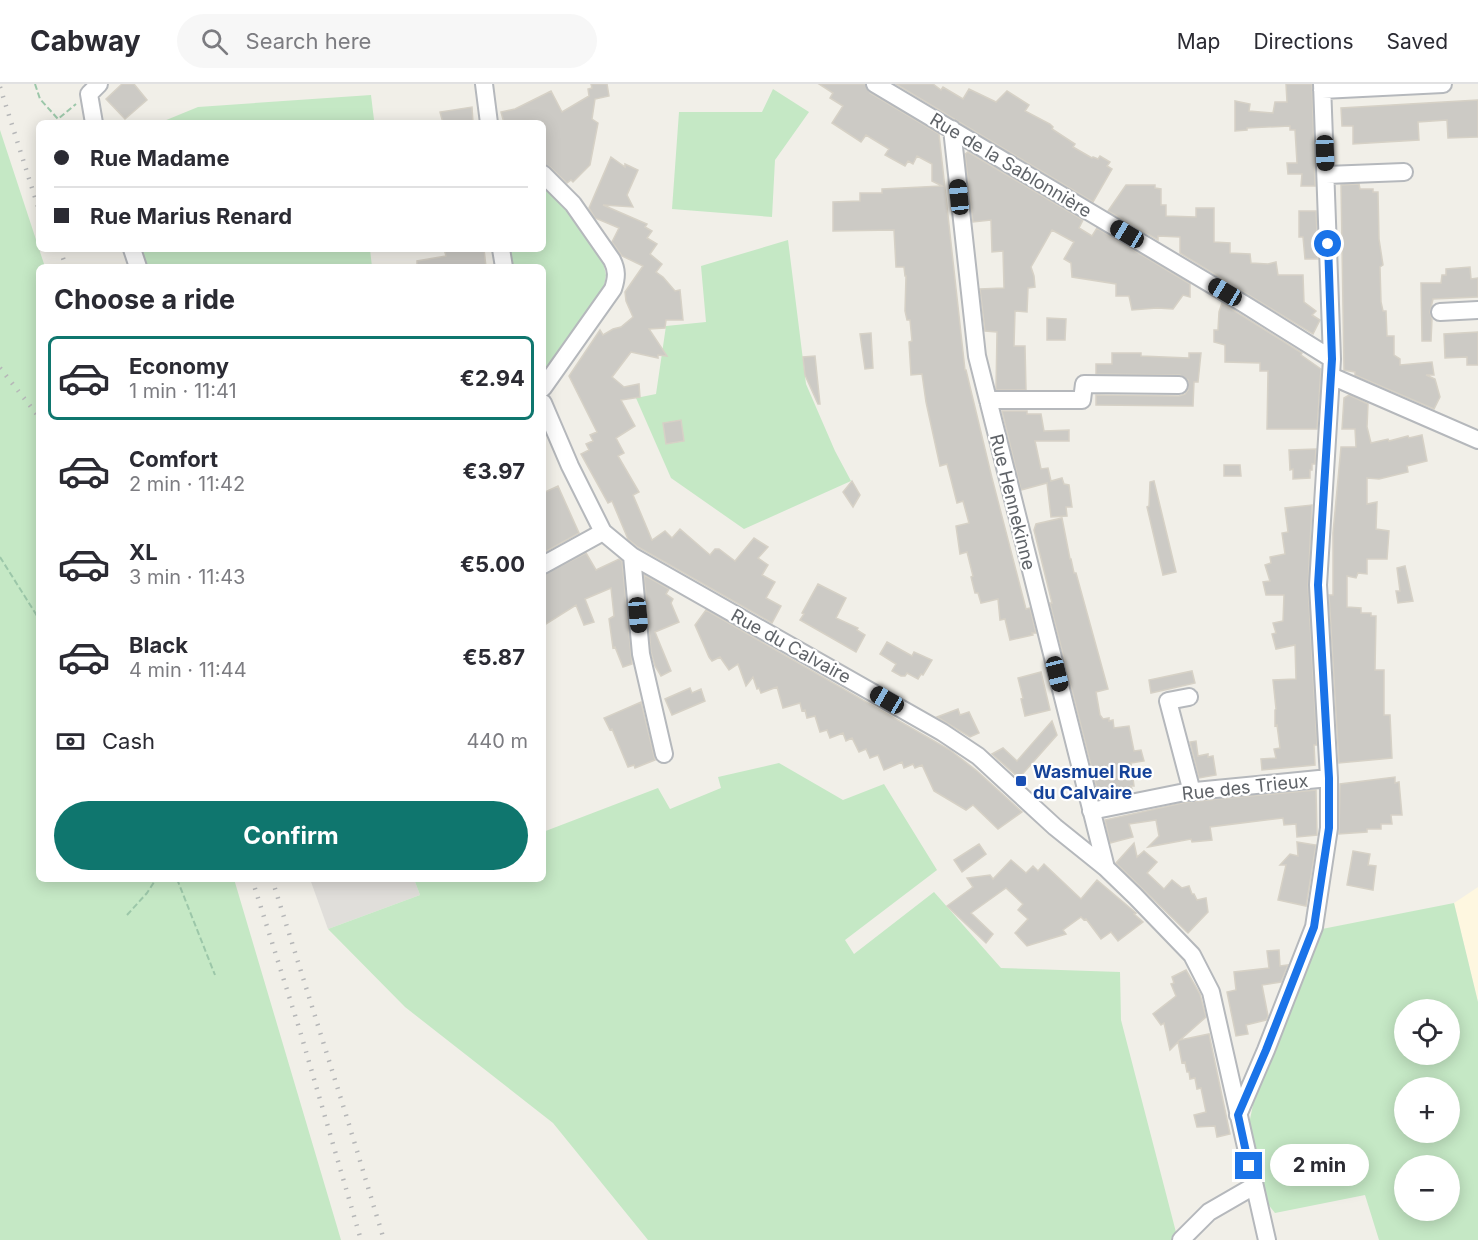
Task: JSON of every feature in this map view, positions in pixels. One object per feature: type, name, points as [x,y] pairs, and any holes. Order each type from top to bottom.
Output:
[{"type":"street","points":[[484,84],[491,119]]},
{"type":"street","points":[[489,84],[491,119]]},
{"type":"street","name":"Rue de la Sablonnière","points":[[875,84],[1244,304],[1331,367],[1478,441]]},
{"type":"street","points":[[1238,1115],[1314,927],[1329,828],[1329,778],[1318,585],[1331,367],[1322,87],[1443,84]]},
{"type":"street","points":[[94,89],[94,120]]},
{"type":"street","name":"Rue Hennekinne","points":[[952,129],[977,356],[1106,868]]},
{"type":"street","points":[[1326,175],[1404,172]]},
{"type":"street","points":[[546,177],[573,204],[612,260],[616,268],[616,278],[613,289],[546,384]]},
{"type":"street","points":[[1440,312],[1478,310]]},
{"type":"street","points":[[988,400],[1082,400],[1084,384],[1179,385]]},
{"type":"street","points":[[546,409],[570,466],[603,532],[546,563]]},
{"type":"street","name":"Rue du Calvaire","points":[[603,532],[632,556],[942,732],[978,756],[1055,827],[1106,868],[1192,955],[1211,992],[1266,1240]]},
{"type":"street","points":[[632,556],[641,654],[664,754]]},
{"type":"street","points":[[1189,697],[1168,701],[1192,792]]},
{"type":"street","name":"Rue des Trieux","points":[[1091,812],[1192,792],[1329,778]]},
{"type":"street","points":[[1181,1240],[1209,1212],[1254,1186]]},
{"type":"path","points":[[35,84],[40,99],[58,119],[94,89]]},
{"type":"path","points":[[0,557],[36,614]]},
{"type":"path","points":[[127,915],[154,882]]},
{"type":"path","points":[[178,882],[215,975]]},
{"type":"shaded area","points":[[311,882],[415,882],[420,895],[328,929]]},
{"type":"shaded area","points":[[1478,887],[1478,1002],[1454,903]]},
{"type":"green space","points":[[773,89],[809,112],[775,160],[772,217],[672,209],[679,112],[762,112]]},
{"type":"green space","points":[[371,95],[374,120],[166,120],[198,107]]},
{"type":"green space","points":[[0,130],[36,240],[36,252],[40,252],[44,264],[36,264],[36,882],[235,882],[341,1240],[0,1240]]},
{"type":"green space","points":[[546,185],[570,211],[603,262],[606,275],[604,287],[546,370],[546,264],[510,264],[508,252],[546,252]]},
{"type":"green space","points":[[788,240],[806,384],[835,451],[851,481],[744,529],[671,478],[636,398],[656,394],[666,326],[706,322],[701,266]]},
{"type":"green space","points":[[143,252],[370,252],[372,264],[146,264]]},
{"type":"green space","points":[[779,763],[843,800],[884,784],[937,870],[845,940],[854,954],[934,892],[1001,968],[1120,972],[1121,1020],[1178,1240],[648,1240],[553,1123],[405,1007],[328,929],[420,895],[415,882],[546,882],[546,831],[658,788],[670,809],[721,788],[718,777]]},
{"type":"green space","points":[[1454,903],[1478,1002],[1478,1240],[1379,1240],[1365,1195],[1275,1213],[1263,1198],[1249,1124],[1255,1095],[1322,929]]},
{"type":"building","points":[[122,84],[134,84],[147,100],[125,119],[106,99]]},
{"type":"building","points":[[591,84],[607,84],[609,96],[595,99],[592,119],[598,123],[590,165],[573,182],[571,180],[567,183],[546,165],[546,120],[503,120],[501,112],[515,109],[551,91],[562,112],[589,96],[588,89],[592,88]]},
{"type":"building","points":[[819,84],[865,84],[870,93],[939,134],[965,370],[1026,609],[1030,608],[1036,633],[1032,633],[1033,635],[1010,640],[1005,619],[1000,620],[998,599],[981,603],[978,593],[975,593],[967,552],[960,554],[956,526],[969,523],[963,501],[957,503],[947,464],[940,466],[922,374],[911,375],[909,342],[912,341],[910,320],[907,320],[905,311],[906,276],[904,267],[896,267],[894,230],[833,231],[833,202],[860,201],[860,193],[882,193],[882,189],[942,186],[932,181],[932,164],[917,156],[913,164],[908,161],[905,166],[885,155],[889,149],[866,135],[861,142],[832,123],[843,106],[830,98],[833,93]]},
{"type":"building","points":[[896,84],[933,84],[963,99],[969,89],[996,102],[1007,91],[1029,105],[1025,111],[1050,124],[1052,129],[1075,144],[1073,147],[1092,158],[1098,159],[1100,156],[1110,162],[1107,166],[1112,169],[1093,202]]},
{"type":"building","points":[[1286,84],[1312,84],[1315,186],[1301,186],[1302,174],[1288,174],[1287,163],[1297,163],[1295,130],[1290,130],[1290,126],[1247,128],[1247,130],[1235,131],[1235,101],[1250,104],[1249,111],[1273,113],[1275,102],[1287,102]]},
{"type":"building","points":[[1478,100],[1478,137],[1448,138],[1447,120],[1418,122],[1419,140],[1353,144],[1353,126],[1342,126],[1341,108]]},
{"type":"building","points":[[472,107],[473,120],[442,120],[440,112]]},
{"type":"building","points":[[968,152],[1083,220],[1079,228],[1092,236],[1097,228],[1190,284],[1190,297],[1183,295],[1173,309],[1132,310],[1129,296],[1116,296],[1116,284],[1072,277],[1071,263],[1064,259],[1074,242],[1052,230],[1031,267],[1035,287],[1028,288],[1027,312],[1015,311],[1014,346],[1025,346],[1026,390],[996,390],[997,332],[985,331],[980,289],[1004,288],[1003,251],[992,252],[991,220],[973,222],[965,154]]},
{"type":"building","points":[[611,157],[625,167],[625,164],[638,170],[627,195],[633,207],[603,205],[647,224],[645,227],[652,231],[647,238],[657,244],[650,254],[662,264],[656,272],[675,291],[680,290],[683,320],[666,320],[665,328],[649,329],[667,356],[658,355],[658,358],[631,352],[612,377],[624,387],[639,384],[640,397],[621,400],[635,426],[616,438],[624,453],[618,456],[639,492],[633,495],[652,540],[665,531],[672,538],[680,529],[710,555],[715,549],[719,549],[735,561],[754,538],[768,547],[758,558],[768,565],[762,575],[775,582],[766,598],[781,606],[772,623],[638,547],[628,539],[612,501],[608,503],[581,454],[589,450],[586,444],[593,441],[590,435],[597,432],[569,376],[600,330],[603,335],[621,327],[633,317],[625,292],[643,266],[622,256],[612,242],[619,228],[595,218],[589,208]]},
{"type":"building","points":[[1359,184],[1360,189],[1373,189],[1373,192],[1378,192],[1379,239],[1383,265],[1380,267],[1381,302],[1383,311],[1386,311],[1387,336],[1394,336],[1394,355],[1400,359],[1400,365],[1432,362],[1434,375],[1426,375],[1435,379],[1440,397],[1434,409],[1355,375],[1355,372],[1344,370],[1341,185]]},
{"type":"building","points":[[1126,185],[1155,185],[1155,188],[1161,189],[1161,205],[1166,205],[1166,216],[1196,217],[1196,208],[1214,208],[1214,242],[1230,243],[1230,253],[1250,254],[1251,263],[1276,262],[1278,275],[1303,275],[1304,302],[1316,311],[1312,315],[1320,320],[1313,334],[1180,253],[1180,237],[1158,236],[1158,240],[1108,211]]},
{"type":"building","points":[[1299,211],[1316,211],[1318,259],[1305,259],[1303,237],[1299,237]]},
{"type":"building","points":[[445,252],[484,252],[486,264],[417,264],[417,261],[446,256]]},
{"type":"building","points":[[1470,267],[1471,279],[1478,278],[1478,297],[1433,299],[1430,312],[1431,341],[1422,341],[1421,283],[1441,283],[1442,275],[1446,275],[1446,269]]},
{"type":"building","points":[[1222,303],[1302,353],[1301,355],[1321,369],[1317,429],[1267,429],[1268,371],[1260,371],[1260,363],[1225,362],[1225,345],[1214,342],[1214,330],[1218,330]]},
{"type":"building","points":[[1047,318],[1066,319],[1065,340],[1047,340]]},
{"type":"building","points":[[1478,332],[1478,365],[1467,365],[1467,357],[1445,358],[1444,334]]},
{"type":"building","points":[[871,333],[873,368],[865,369],[860,334]]},
{"type":"building","points":[[1112,353],[1141,353],[1141,356],[1189,358],[1189,353],[1201,353],[1198,382],[1194,382],[1193,406],[1096,405],[1096,395],[1179,396],[1188,390],[1188,380],[1180,375],[1096,374],[1096,364],[1112,364]]},
{"type":"building","points":[[815,356],[820,404],[805,375],[803,357]]},
{"type":"building","points":[[1349,395],[1368,404],[1367,427],[1371,443],[1422,435],[1427,461],[1407,466],[1408,472],[1379,479],[1367,478],[1367,504],[1377,502],[1376,529],[1389,531],[1387,559],[1367,559],[1367,574],[1358,573],[1356,578],[1347,576],[1347,607],[1361,608],[1361,613],[1371,613],[1371,616],[1376,616],[1375,670],[1384,670],[1384,715],[1390,715],[1392,758],[1339,763],[1329,595],[1333,595],[1333,533],[1341,447],[1356,447],[1355,429],[1342,429],[1344,398]]},
{"type":"building","points":[[1002,411],[1027,411],[1027,414],[1041,414],[1044,431],[1069,430],[1069,441],[1035,441],[1041,469],[1048,468],[1051,481],[1062,478],[1064,484],[1069,485],[1072,507],[1066,507],[1067,516],[1051,517],[1047,483],[1021,490]]},
{"type":"building","points":[[681,420],[684,441],[666,444],[663,423]]},
{"type":"building","points":[[1316,449],[1315,464],[1312,464],[1310,478],[1293,479],[1289,450]]},
{"type":"building","points":[[1224,465],[1240,465],[1241,476],[1224,476]]},
{"type":"building","points":[[852,481],[860,495],[853,507],[843,492]]},
{"type":"building","points":[[1154,481],[1176,572],[1163,575],[1147,507],[1149,506],[1150,482]]},
{"type":"building","points":[[558,486],[579,533],[546,551],[546,492]]},
{"type":"building","points":[[1312,505],[1308,586],[1317,745],[1314,745],[1315,765],[1262,770],[1261,759],[1276,758],[1274,749],[1280,748],[1277,725],[1275,726],[1273,680],[1296,679],[1295,645],[1276,649],[1272,634],[1276,633],[1273,623],[1283,621],[1284,595],[1266,595],[1263,582],[1270,581],[1265,565],[1271,563],[1270,557],[1285,554],[1282,533],[1288,532],[1285,508]]},
{"type":"building","points":[[1062,518],[1070,559],[1074,573],[1076,573],[1108,689],[1096,692],[1100,715],[1103,719],[1113,720],[1114,728],[1129,726],[1134,751],[1141,750],[1144,761],[1131,763],[1134,786],[1131,786],[1132,789],[1099,797],[1034,530],[1036,524]]},
{"type":"building","points":[[586,553],[596,570],[619,559],[622,561],[632,664],[623,667],[615,647],[613,648],[609,619],[614,616],[611,588],[585,599],[594,622],[584,625],[576,605],[546,624],[546,573]]},
{"type":"building","points":[[1405,566],[1413,601],[1398,603],[1396,591],[1400,591],[1397,568]]},
{"type":"building","points":[[644,575],[669,589],[666,594],[673,599],[671,603],[679,622],[655,632],[671,671],[661,676],[651,652]]},
{"type":"building","points":[[818,584],[846,598],[836,618],[858,628],[857,630],[865,635],[856,652],[800,620]]},
{"type":"building","points":[[706,610],[950,750],[1022,812],[998,829],[973,805],[966,810],[934,791],[922,765],[915,768],[913,764],[904,768],[902,762],[884,770],[878,755],[870,758],[866,749],[859,752],[852,738],[846,741],[843,733],[830,738],[827,730],[820,732],[815,716],[807,718],[800,703],[783,708],[777,687],[761,693],[753,677],[746,686],[738,664],[729,670],[720,657],[712,661],[709,657],[695,625]]},
{"type":"building","points":[[887,642],[912,656],[914,652],[932,660],[923,675],[921,674],[918,679],[907,673],[901,676],[892,671],[896,664],[880,654]]},
{"type":"building","points":[[1192,671],[1195,683],[1151,693],[1149,680]]},
{"type":"building","points":[[1041,672],[1050,710],[1025,716],[1018,678]]},
{"type":"building","points":[[690,688],[692,693],[701,689],[705,701],[672,715],[665,699]]},
{"type":"building","points":[[641,702],[655,760],[635,768],[634,765],[628,767],[612,729],[610,730],[604,718]]},
{"type":"building","points":[[958,709],[960,715],[969,712],[979,733],[970,737],[937,717]]},
{"type":"building","points":[[1052,721],[1057,735],[1019,778],[992,754],[1003,748],[1017,761]]},
{"type":"building","points":[[1196,741],[1198,756],[1208,754],[1208,757],[1213,756],[1216,775],[1199,778],[1190,742]]},
{"type":"building","points":[[1395,777],[1395,783],[1399,782],[1402,815],[1391,815],[1392,824],[1381,824],[1381,829],[1339,834],[1340,784]]},
{"type":"building","points":[[1316,790],[1317,835],[1297,837],[1296,824],[1284,825],[1283,818],[1210,827],[1212,840],[1192,842],[1191,839],[1148,847],[1159,836],[1156,820],[1129,824],[1133,837],[1110,843],[1105,820],[1187,802]]},
{"type":"building","points":[[1297,842],[1316,845],[1306,906],[1278,900],[1286,865],[1280,865],[1290,854],[1298,856]]},
{"type":"building","points":[[1134,843],[1137,857],[1144,851],[1157,862],[1147,873],[1164,889],[1172,880],[1182,888],[1189,886],[1197,900],[1206,898],[1208,912],[1188,933],[1116,863]]},
{"type":"building","points":[[979,844],[986,854],[962,872],[954,860]]},
{"type":"building","points":[[1353,851],[1370,854],[1368,865],[1376,866],[1373,890],[1347,885]]},
{"type":"building","points":[[1011,860],[1026,873],[1033,866],[1038,871],[1044,864],[1081,899],[1097,880],[1136,913],[1134,914],[1143,922],[1118,941],[1111,932],[1101,939],[1086,919],[1081,917],[1063,930],[1066,934],[1027,946],[1015,933],[1028,919],[1018,910],[1023,904],[1006,888],[971,913],[993,934],[986,943],[947,906],[973,887],[967,878],[990,875],[993,879]]},
{"type":"building","points":[[1279,950],[1280,966],[1288,965],[1281,982],[1262,985],[1268,1016],[1266,1020],[1246,1025],[1248,1034],[1236,1036],[1227,992],[1236,990],[1234,972],[1269,968],[1267,951]]},
{"type":"building","points":[[1186,970],[1200,994],[1206,1017],[1180,1040],[1209,1034],[1230,1134],[1217,1137],[1215,1126],[1197,1127],[1194,1115],[1206,1112],[1201,1088],[1197,1089],[1195,1078],[1190,1079],[1185,1062],[1182,1063],[1178,1042],[1170,1050],[1164,1023],[1161,1025],[1153,1014],[1176,996],[1171,984],[1174,983],[1172,977]]},
{"type":"railway","points":[[0,87],[36,201]]},
{"type":"railway","points":[[61,252],[65,264]]},
{"type":"railway","points":[[0,368],[36,413]]},
{"type":"railway","points":[[253,882],[300,1031],[361,1240]]},
{"type":"railway","points":[[273,882],[384,1240]]},
{"type":"place","name":"Wasmuel Rue du Calvaire","points":[[1021,781]]},
{"type":"route","points":[[1249,1166],[1238,1115],[1314,927],[1329,828],[1329,778],[1318,585],[1332,359],[1328,244]]}]
